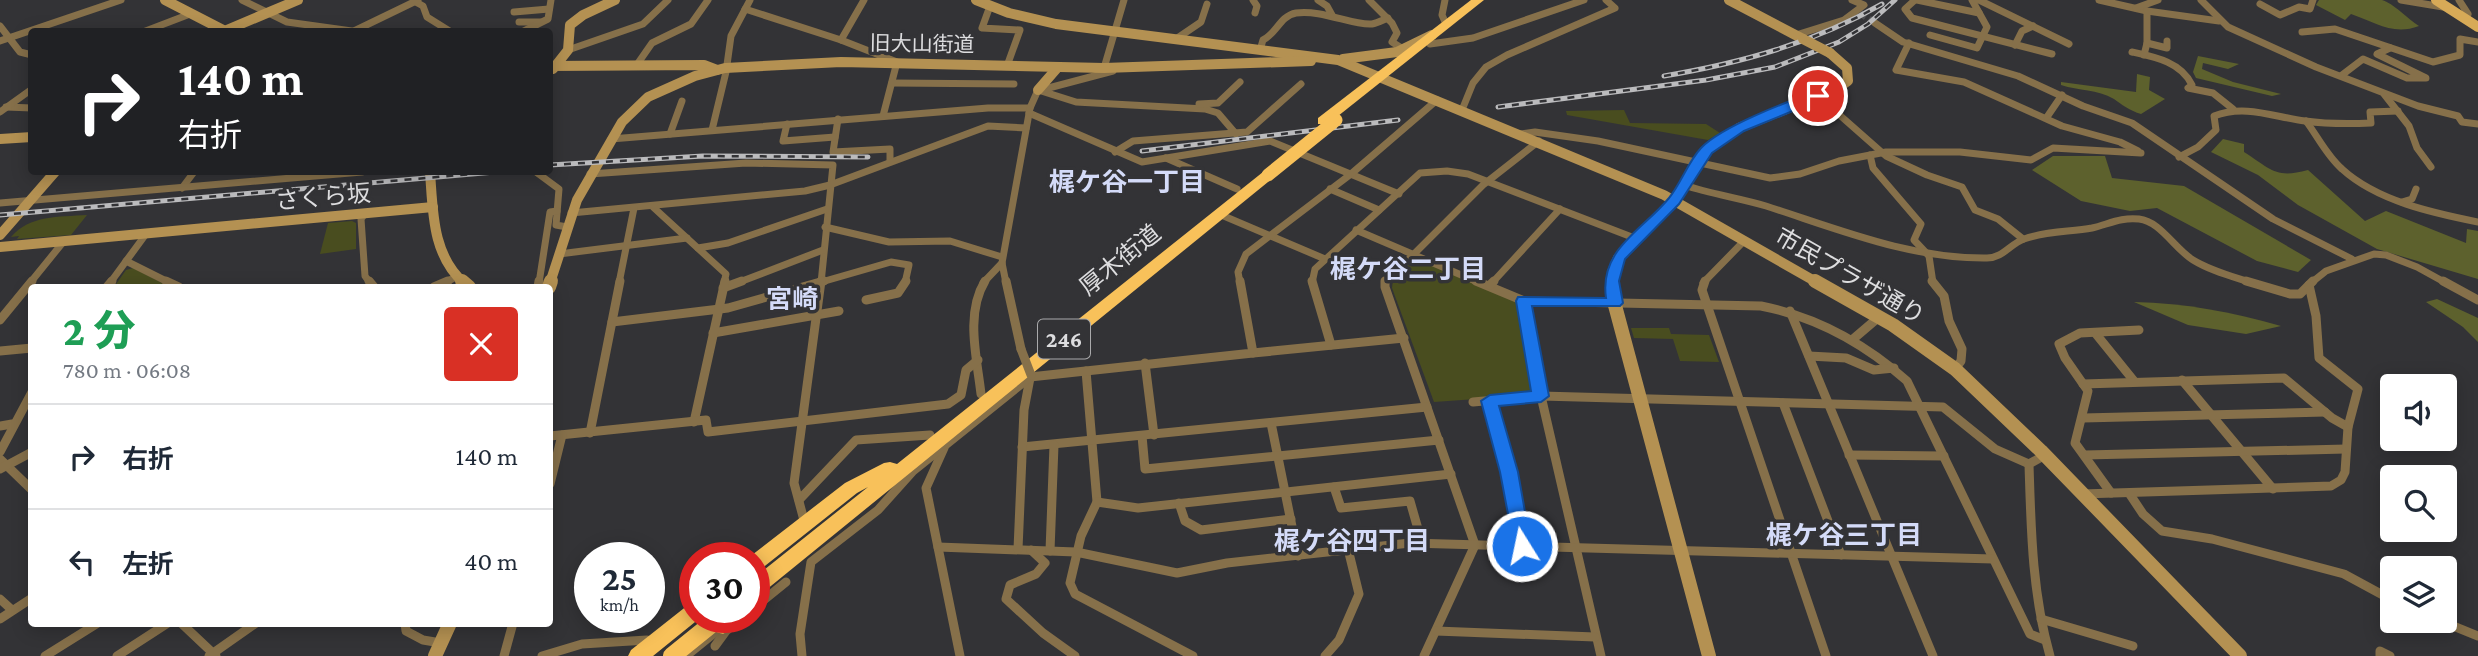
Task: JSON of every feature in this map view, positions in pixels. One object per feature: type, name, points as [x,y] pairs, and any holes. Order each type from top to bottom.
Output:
[{"type":"highway","name":"厚木街道","points":[[770,564],[856,501],[1219,214],[1264,173],[1382,77],[1488,0]]},
{"type":"highway","name":"厚木街道","points":[[1431,39],[1475,1]]},
{"type":"highway","name":"厚木街道","points":[[893,472],[930,435],[1237,189],[1264,173]]},
{"type":"highway","points":[[770,551],[851,488],[893,472]]},
{"type":"highway","points":[[770,588],[876,502],[893,472]]},
{"type":"highway","name":"厚木街道","points":[[770,575],[856,501]]},
{"type":"highway","points":[[654,649],[679,626]]},
{"type":"highway","points":[[639,656],[679,633]]},
{"type":"highway","points":[[671,656],[706,633]]},
{"type":"main road","points":[[2435,0],[2478,27]]},
{"type":"street","points":[[43,28],[121,0]]},
{"type":"street","points":[[165,0],[218,28]]},
{"type":"street","points":[[242,0],[287,22],[334,28]]},
{"type":"street","points":[[231,28],[298,0]]},
{"type":"street","points":[[362,28],[413,0],[423,6],[427,17],[445,28]]},
{"type":"street","points":[[530,28],[548,19],[551,0]]},
{"type":"street","points":[[568,50],[569,28],[573,22],[615,0]]},
{"type":"street","points":[[553,67],[568,50],[643,24],[668,0]]},
{"type":"street","points":[[636,66],[644,48],[657,39],[689,27],[708,0]]},
{"type":"street","points":[[712,130],[721,69],[732,36],[750,0]]},
{"type":"street","points":[[842,40],[864,0]]},
{"type":"street","name":"市民プラザ通り","points":[[976,0],[1056,24],[1332,58],[1369,57],[1431,39]]},
{"type":"street","points":[[1104,68],[1124,0]]},
{"type":"street","points":[[1253,0],[1257,6],[1255,13]]},
{"type":"street","points":[[1318,0],[1327,6],[1332,15]]},
{"type":"street","points":[[1368,0],[1374,9],[1388,18],[1397,29],[1392,41],[1403,49]]},
{"type":"street","points":[[1374,9],[1379,0]]},
{"type":"street","points":[[1445,0],[1442,15],[1446,24]]},
{"type":"street","points":[[1431,39],[1473,38],[1565,2],[1584,0]]},
{"type":"street","points":[[1462,110],[1476,76],[1519,51],[1615,8],[1605,0]]},
{"type":"street","points":[[1709,656],[1615,303],[1611,281],[1615,264],[1674,201],[1707,150],[1725,136],[1843,85],[1849,76],[1845,64],[1830,53],[1729,0]]},
{"type":"street","points":[[1800,37],[1858,12],[1864,5],[1852,0]]},
{"type":"street","points":[[1979,13],[1916,0],[1905,9],[1912,18],[2052,54]]},
{"type":"street","points":[[1930,35],[1977,48],[1987,27],[1972,0]]},
{"type":"street","points":[[1979,0],[2069,44]]},
{"type":"street","points":[[2099,0],[2147,11],[2219,21],[2316,67],[2382,93],[2478,124]]},
{"type":"street","points":[[2136,8],[2158,0]]},
{"type":"street","points":[[2201,0],[2219,21]]},
{"type":"street","points":[[2260,4],[2280,15],[2299,7],[2310,9],[2313,0]]},
{"type":"street","points":[[2404,0],[2449,8]]},
{"type":"street","points":[[2459,0],[2468,14],[2460,16]]},
{"type":"street","points":[[1175,39],[1197,28],[1205,16],[1207,4]]},
{"type":"street","points":[[990,6],[982,28],[1020,30],[1007,66]]},
{"type":"street","points":[[514,12],[549,9]]},
{"type":"street","points":[[745,9],[842,40],[897,62],[883,116]]},
{"type":"street","points":[[2144,55],[2147,43],[2147,11]]},
{"type":"street","points":[[1260,50],[1264,40],[1273,35],[1285,17],[1297,13],[1332,15],[1371,24],[1388,18]]},
{"type":"street","points":[[153,28],[190,14]]},
{"type":"street","points":[[2460,16],[2478,19]]},
{"type":"street","points":[[519,22],[543,22]]},
{"type":"street","points":[[1875,23],[1909,43],[2018,76],[2132,123],[2179,157],[2298,234],[2353,259]]},
{"type":"street","points":[[0,26],[20,52],[28,54]]},
{"type":"street","points":[[2015,45],[2022,31],[2034,26]]},
{"type":"street","points":[[2302,32],[2335,29],[2424,60],[2439,62],[2460,55],[2460,39],[2478,42]]},
{"type":"street","points":[[0,41],[28,33]]},
{"type":"street","points":[[2147,43],[2167,48],[2167,41]]},
{"type":"street","points":[[1520,134],[1529,131],[1568,135],[1757,177],[1783,178],[1883,153],[1961,152],[2031,160],[2053,148],[2141,153],[2117,141],[2061,125],[2003,96],[1950,78],[1910,76],[1896,70],[1909,43]]},
{"type":"street","points":[[1238,47],[1245,64]]},
{"type":"street","points":[[2342,75],[2363,59],[2407,78],[2426,78],[2377,54],[2390,48]]},
{"type":"street","points":[[2132,52],[2183,71],[2192,81],[2188,88],[2213,93],[2233,109],[2306,121],[2371,123],[2370,112],[2398,111]]},
{"type":"street","points":[[1281,63],[1291,53]]},
{"type":"street","name":"市民プラザ通り","points":[[1332,58],[1539,141],[1674,201],[1914,338],[1955,369],[2045,455],[2238,656]]},
{"type":"street","name":"市民プラザ通り","points":[[1281,63],[1324,60],[1349,64]]},
{"type":"street","name":"旧大山街道","points":[[721,69],[841,62],[1104,68],[1281,63]]},
{"type":"street","points":[[553,69],[636,66],[721,69]]},
{"type":"street","points":[[1017,549],[1022,447],[1030,376],[1021,349],[1002,260],[1030,111],[1038,90],[1058,67]]},
{"type":"street","points":[[1038,90],[1053,89],[1116,68]]},
{"type":"street","points":[[550,284],[571,213],[590,174],[626,117],[642,102],[696,70]]},
{"type":"street","points":[[1177,108],[1187,104],[1217,103],[1240,82]]},
{"type":"street","points":[[892,83],[1014,84]]},
{"type":"street","points":[[1115,152],[1133,141],[1247,132],[1301,84]]},
{"type":"street","points":[[1038,90],[1076,102],[1217,113],[1236,134]]},
{"type":"street","points":[[0,113],[4,107],[28,92]]},
{"type":"street","points":[[2382,93],[2409,126],[2417,148],[2431,167]]},
{"type":"street","points":[[1818,96],[1883,153],[1921,173],[1962,187],[1975,209],[1998,219],[2023,239]]},
{"type":"street","points":[[2047,117],[2062,96]]},
{"type":"street","points":[[1253,353],[1238,272],[1246,254],[1351,174],[1437,100]]},
{"type":"street","points":[[670,134],[681,101]]},
{"type":"street","points":[[4,107],[28,108]]},
{"type":"street","points":[[611,139],[988,108],[1030,111],[1142,162],[1270,141],[1399,194]]},
{"type":"street","points":[[2179,157],[2198,147],[2216,130],[2214,116],[2233,109]]},
{"type":"street","points":[[838,119],[833,152],[890,149],[890,160]]},
{"type":"street","points":[[2306,121],[2344,172],[2402,202],[2478,222]]},
{"type":"street","points":[[787,124],[783,141],[835,137]]},
{"type":"street","points":[[571,213],[793,193],[830,185],[890,160],[988,126],[1027,128]]},
{"type":"street","points":[[0,139],[28,137]]},
{"type":"street","points":[[1424,656],[1475,545],[1385,287],[1390,276],[1488,181],[1539,141]]},
{"type":"street","points":[[1870,155],[1873,168],[1921,224],[1914,240],[1929,256],[1933,281],[1946,300],[1947,312],[1962,349],[1961,361],[1955,369]]},
{"type":"street","points":[[1166,158],[1237,189]]},
{"type":"street","points":[[590,174],[746,163],[833,165],[817,316],[794,483],[805,524]]},
{"type":"street","points":[[1331,345],[1311,279],[1315,269],[1420,173],[1458,172],[1488,181],[1637,239]]},
{"type":"street","points":[[0,235],[52,175]]},
{"type":"street","points":[[182,188],[192,175]]},
{"type":"street","points":[[0,203],[328,175]]},
{"type":"street","points":[[430,175],[440,253],[456,277],[465,284]]},
{"type":"street","points":[[541,175],[559,187],[562,193],[556,225],[567,227]]},
{"type":"street","points":[[1685,185],[1722,197],[1763,205],[1867,241],[1926,251],[1996,257],[2023,239],[2096,227],[2116,219],[2141,219],[2152,224],[2189,258],[2221,275],[2290,294],[2301,293],[2318,276],[2353,259],[2374,254],[2386,255],[2417,267],[2478,300]]},
{"type":"street","points":[[2402,202],[2413,199],[2416,189]]},
{"type":"street","points":[[1330,190],[1379,210]]},
{"type":"street","points":[[653,206],[726,274],[694,422]]},
{"type":"street","name":"さくら坂","points":[[0,247],[433,207]]},
{"type":"street","points":[[590,433],[634,208]]},
{"type":"street","points":[[698,248],[728,243],[827,209]]},
{"type":"street","points":[[1490,285],[1560,209]]},
{"type":"street","points":[[538,284],[550,212],[557,211]]},
{"type":"street","points":[[1219,214],[1325,259]]},
{"type":"street","points":[[364,215],[361,219],[364,269],[365,276],[372,284]]},
{"type":"street","points":[[825,227],[889,242],[950,241],[1002,260]]},
{"type":"street","points":[[1356,230],[1524,301],[1761,306],[1790,312],[1824,324],[1852,340],[1894,368],[1906,381],[2030,634],[2045,640]]},
{"type":"street","points":[[109,284],[146,234]]},
{"type":"street","points":[[559,254],[687,238]]},
{"type":"street","points":[[29,284],[64,241]]},
{"type":"street","points":[[1744,241],[1702,284],[1706,305],[1826,656]]},
{"type":"street","points":[[723,288],[823,250]]},
{"type":"street","points":[[981,394],[975,316],[978,289],[992,268],[1002,260]]},
{"type":"street","points":[[127,261],[173,284]]},
{"type":"street","points":[[612,322],[719,309],[891,262],[909,265],[906,288],[901,292],[866,300]]},
{"type":"street","points":[[441,284],[456,277]]},
{"type":"street","points":[[0,320],[28,285]]},
{"type":"street","points":[[2082,494],[2331,486],[2341,480],[2345,472],[2348,426],[2358,389],[2319,358],[2313,297],[2309,285]]},
{"type":"street","points":[[1524,301],[1573,547],[1601,656]]},
{"type":"street","points":[[713,333],[839,311]]},
{"type":"street","points":[[1790,312],[1933,656]]},
{"type":"street","points":[[1852,340],[1879,317]]},
{"type":"street","points":[[2111,493],[2075,443],[2088,391],[2065,358],[2059,344],[2080,333],[2139,330]]},
{"type":"street","points":[[2096,334],[2134,381]]},
{"type":"street","points":[[802,656],[800,634],[811,562],[878,510],[913,471],[1030,376],[1404,338]]},
{"type":"street","points":[[0,351],[28,348]]},
{"type":"street","points":[[1809,356],[1846,358],[1874,370],[1894,368]]},
{"type":"street","points":[[553,436],[706,420],[708,432],[956,401],[966,389],[965,370],[978,360]]},
{"type":"street","points":[[1145,363],[1154,435]]},
{"type":"street","points":[[1086,371],[1097,502],[1076,552],[1070,583],[1075,594],[1193,656]]},
{"type":"street","points":[[2083,384],[2284,377],[2325,412],[2348,426]]},
{"type":"street","points":[[2182,380],[2273,489]]},
{"type":"street","points":[[1473,402],[1541,396],[1943,407],[1954,412],[1984,442],[2029,464]]},
{"type":"street","points":[[0,452],[12,424],[28,398]]},
{"type":"street","points":[[1490,401],[1509,472],[1522,546]]},
{"type":"street","points":[[1783,402],[1841,555]]},
{"type":"street","points":[[1022,447],[1427,407]]},
{"type":"street","points":[[2083,418],[2325,412]]},
{"type":"street","points":[[1271,423],[1298,556]]},
{"type":"street","points":[[0,426],[12,424]]},
{"type":"street","points":[[553,472],[562,435]]},
{"type":"street","points":[[799,500],[856,440],[930,435]]},
{"type":"street","points":[[1142,436],[1145,469],[1439,440]]},
{"type":"street","points":[[945,445],[926,488],[960,656]]},
{"type":"street","points":[[1050,551],[1054,445]]},
{"type":"street","points":[[2085,455],[2346,449]]},
{"type":"street","points":[[28,454],[2,465],[28,487]]},
{"type":"street","points":[[1849,455],[1944,456]]},
{"type":"street","points":[[2029,464],[2045,455]]},
{"type":"street","points":[[2029,464],[2031,551],[2040,619],[2050,656]]},
{"type":"street","points":[[1097,502],[1138,508],[1451,474]]},
{"type":"street","points":[[1334,487],[1341,508],[1410,501],[1422,543]]},
{"type":"street","points":[[2129,493],[2143,514],[2162,531],[2212,539],[2344,574],[2380,594]]},
{"type":"street","points":[[1179,503],[1182,520],[1190,527],[1201,530],[1291,519]]},
{"type":"street","points":[[938,547],[1076,552],[1177,573],[1227,563],[1422,543],[1993,559]]},
{"type":"street","points":[[1325,656],[1339,640],[1359,594],[1348,549]]},
{"type":"street","points":[[1031,550],[1045,563],[1045,568],[1038,574],[1008,586],[1006,599],[1043,633],[1075,656]]},
{"type":"street","points":[[770,595],[786,582]]},
{"type":"street","points":[[0,599],[12,610]]},
{"type":"street","points":[[0,619],[28,600]]},
{"type":"street","points":[[2040,619],[2133,646]]},
{"type":"street","points":[[46,656],[92,627]]},
{"type":"street","points":[[117,656],[162,627]]},
{"type":"street","points":[[185,627],[213,655],[251,627]]},
{"type":"street","points":[[405,627],[405,631],[411,636],[438,650],[448,627]]},
{"type":"street","points":[[504,656],[512,627]]},
{"type":"street","points":[[2457,627],[2478,636]]},
{"type":"street","points":[[1436,631],[1595,637]]},
{"type":"street","points":[[686,656],[710,633]]},
{"type":"street","points":[[715,646],[719,633]]},
{"type":"street","points":[[542,656],[582,644],[647,640],[654,649]]},
{"type":"street","points":[[2380,656],[2380,651],[2390,656]]},
{"type":"green space","points":[[2319,0],[2382,0],[2419,26],[2392,29],[2351,14],[2345,20],[2316,5]]},
{"type":"green space","points":[[2198,56],[2239,64],[2228,69],[2203,63],[2202,69],[2233,82],[2281,94],[2272,96],[2196,78],[2193,72]]},
{"type":"green space","points":[[2137,74],[2150,77],[2149,90],[2165,99],[2141,114],[2108,96],[2061,85],[2061,82],[2136,92]]},
{"type":"green space","points":[[1624,110],[1630,123],[1706,124],[1720,133],[1708,140],[1567,115],[1566,111]]},
{"type":"green space","points":[[2223,139],[2244,144],[2244,152],[2274,171],[2297,173],[2308,170],[2365,221],[2386,211],[2466,243],[2467,229],[2478,231],[2478,279],[2377,249],[2298,205],[2258,175],[2211,152]]},
{"type":"green space","points":[[2053,156],[2105,156],[2112,178],[2184,186],[2311,260],[2298,272],[2257,261],[2157,208],[2130,211],[2081,201],[2032,170]]},
{"type":"green space","points":[[87,215],[71,235],[17,239],[19,236],[11,237],[36,221]]},
{"type":"green space","points":[[328,223],[356,223],[356,249],[320,254]]},
{"type":"green space","points":[[1418,260],[1524,301],[1536,391],[1532,395],[1434,402],[1392,288],[1393,279],[1412,261]]},
{"type":"green space","points":[[133,268],[164,284],[116,284],[126,270]]},
{"type":"green space","points":[[2437,299],[2478,318],[2478,342],[2463,327],[2426,302]]},
{"type":"green space","points":[[2134,302],[2208,309],[2281,326],[2246,334],[2188,325]]},
{"type":"green space","points":[[1631,328],[1669,328],[1671,334],[1709,335],[1719,362],[1680,361],[1673,339],[1634,338]]},
{"type":"tunnel","points":[[1860,13],[1875,23]]},
{"type":"railway","points":[[1498,107],[1706,80],[1775,67],[1839,42],[1868,24],[1895,0]]},
{"type":"railway","points":[[1664,76],[1721,65],[1776,50],[1830,30],[1882,4]]},
{"type":"railway","points":[[1142,151],[1398,120]]},
{"type":"railway","points":[[553,165],[703,156],[868,157]]},
{"type":"railway","points":[[0,215],[460,175]]},
{"type":"district","name":"梶ケ谷一丁目","points":[[1127,182]]},
{"type":"district","name":"梶ケ谷二丁目","points":[[1408,269]]},
{"type":"district","name":"宮崎","points":[[792,299]]},
{"type":"district","name":"梶ケ谷三丁目","points":[[1844,535]]},
{"type":"district","name":"梶ケ谷四丁目","points":[[1352,541]]},
{"type":"route","points":[[1522,546],[1509,472],[1490,401],[1541,396],[1524,301],[1615,303],[1611,281],[1618,258],[1670,206],[1707,150],[1739,128],[1818,96]]}]
